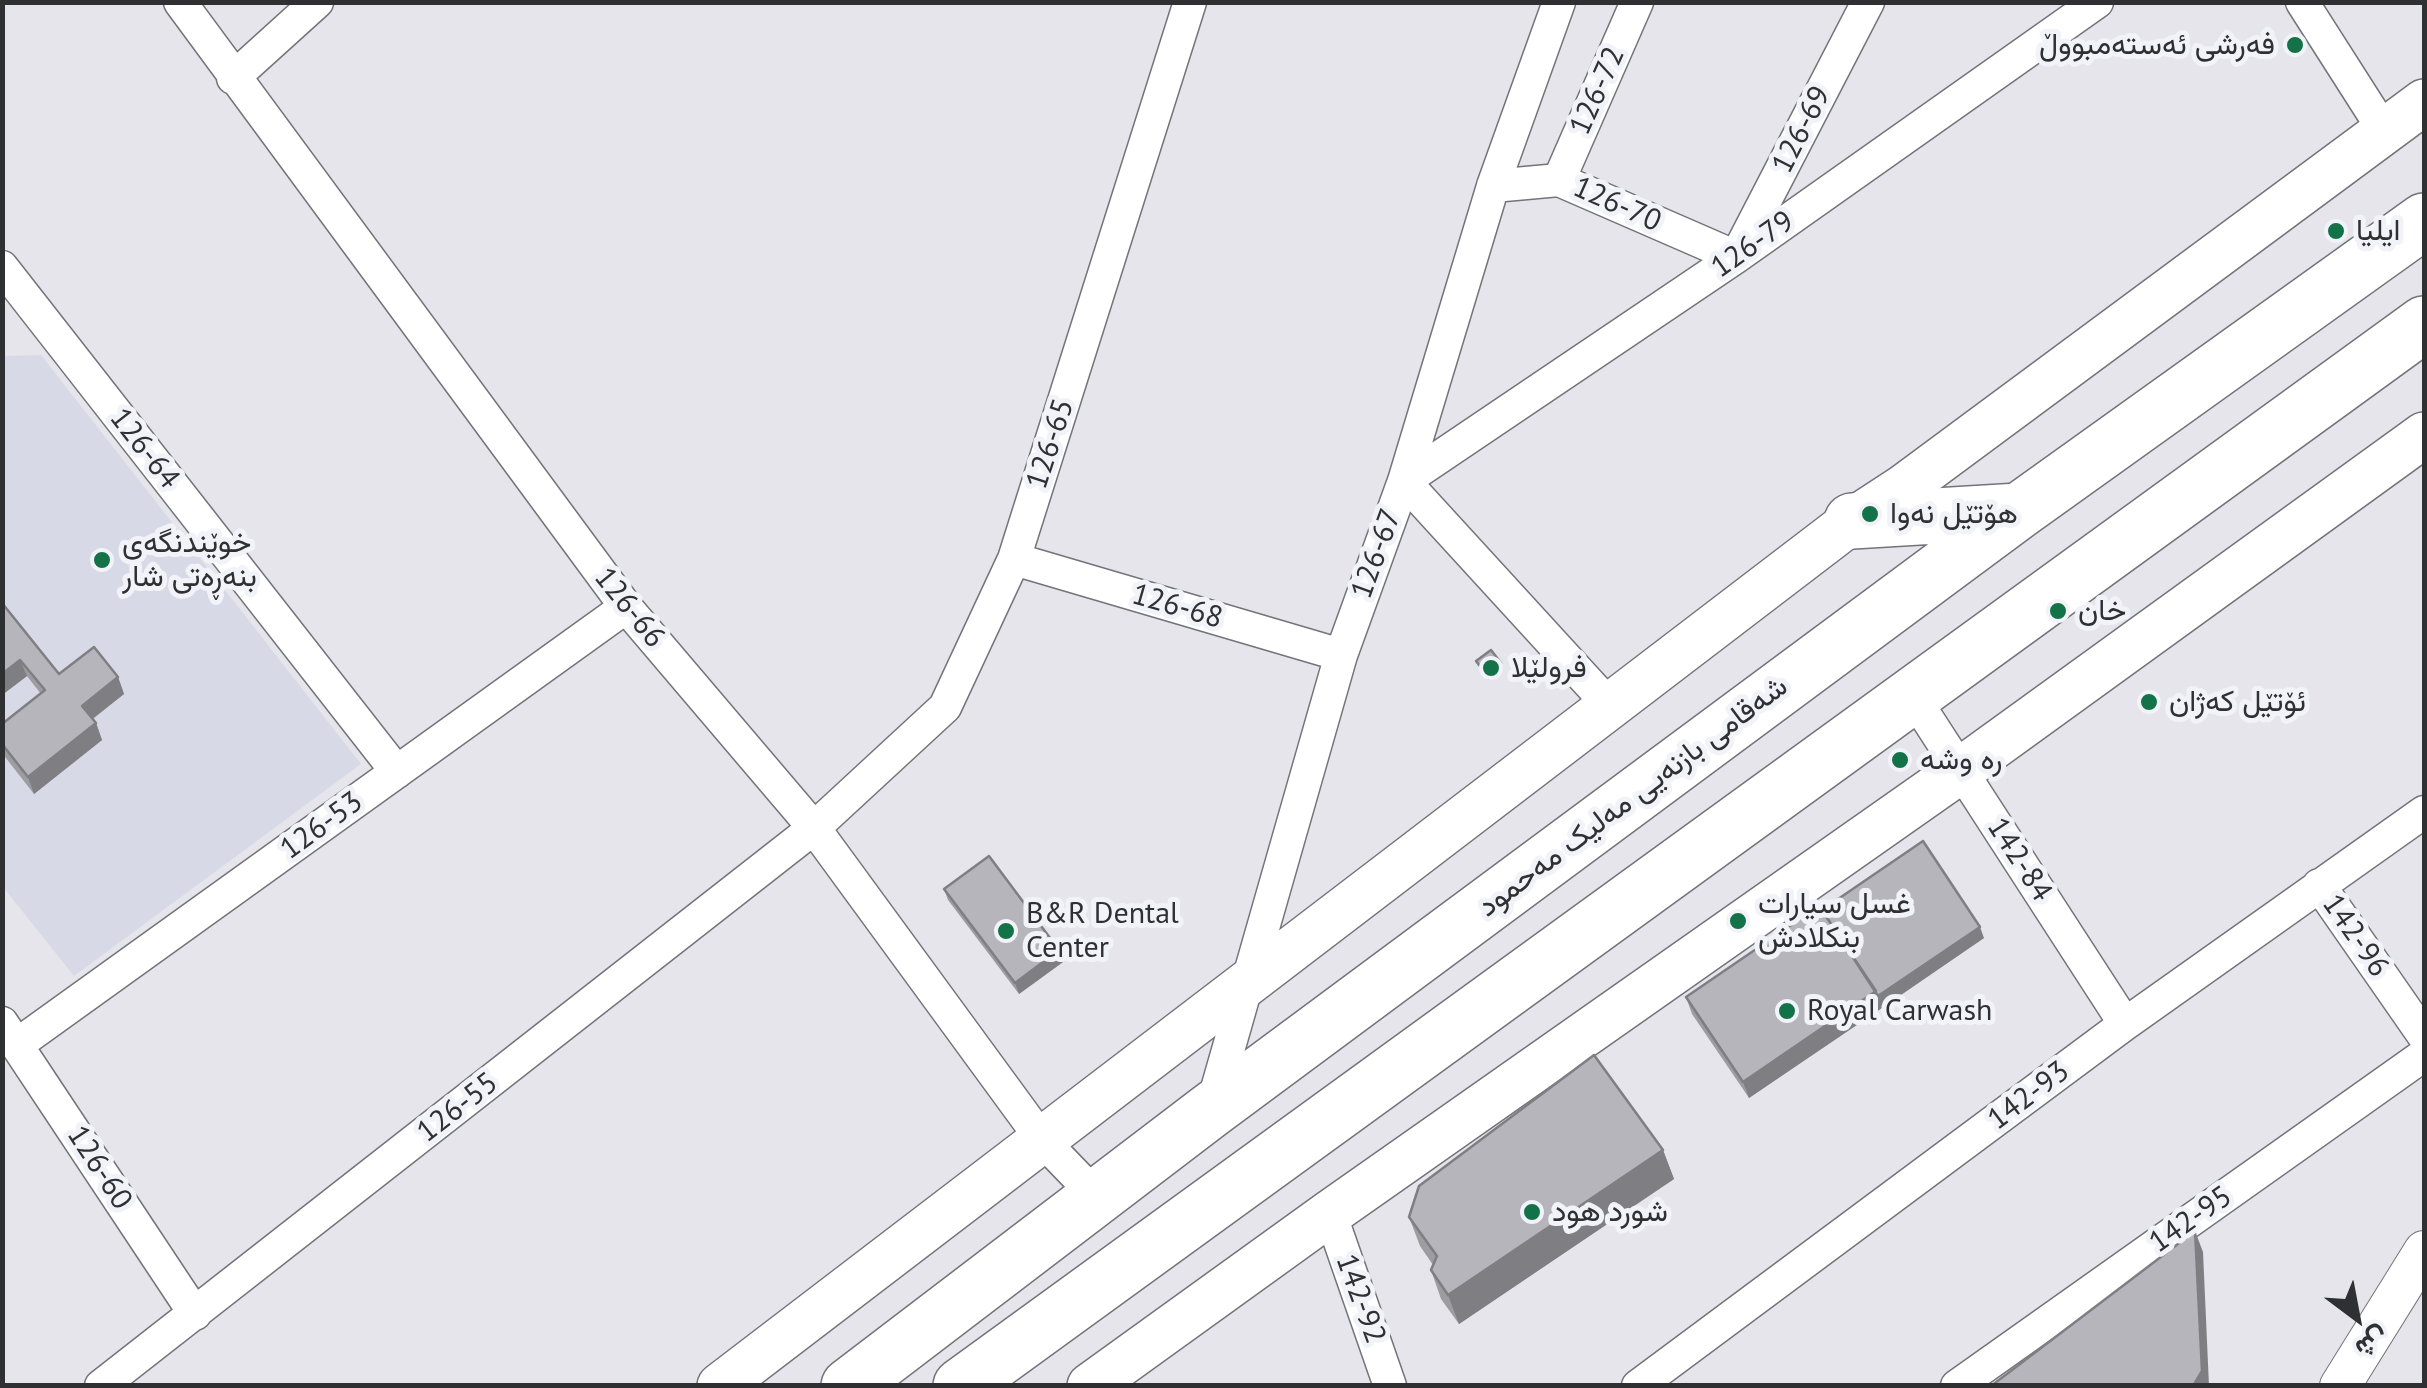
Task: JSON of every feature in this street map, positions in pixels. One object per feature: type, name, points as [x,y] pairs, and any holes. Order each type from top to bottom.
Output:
[{"type":"highway","name":"شەقامی بازنەیی مەلیک مەحمود","points":[[850,1386],[1211,1110],[2019,511],[2424,221]]},
{"type":"highway","points":[[962,1386],[2423,327]]},
{"type":"highway","points":[[1852,521],[2019,511]]},
{"type":"main road","points":[[720,1386],[1852,521],[1904,487],[2424,102]]},
{"type":"main road","points":[[1090,1386],[1961,770],[2424,435]]},
{"type":"street","name":"126-66","points":[[180,2],[626,607],[814,828],[1042,1141],[1098,1198]]},
{"type":"street","points":[[234,78],[317,2]]},
{"type":"street","name":"126-65","points":[[814,828],[945,708],[1014,558],[1190,2]]},
{"type":"street","name":"126-67","points":[[1211,1110],[1341,655],[1404,481],[1494,186],[1558,2]]},
{"type":"street","name":"126-72","points":[[1559,180],[1636,2]]},
{"type":"street","name":"126-69","points":[[1736,257],[1868,2]]},
{"type":"street","name":"126-79","points":[[1404,481],[1736,257],[2097,2]]},
{"type":"street","points":[[2302,2],[2385,132]]},
{"type":"street","name":"126-70","points":[[1494,186],[1559,180],[1736,257]]},
{"type":"street","name":"126-64","points":[[9,290],[397,772]]},
{"type":"street","points":[[1404,481],[1610,706]]},
{"type":"street","name":"126-68","points":[[1014,558],[1341,655]]},
{"type":"street","name":"126-53","points":[[10,1034],[397,772],[626,607]]},
{"type":"street","name":"142-84","points":[[1912,695],[2125,1024]]},
{"type":"street","name":"142-93","points":[[1638,1386],[2125,1024],[2424,812]]},
{"type":"street","name":"126-55","points":[[101,1386],[814,828]]},
{"type":"street","name":"142-96","points":[[2319,886],[2424,1036]]},
{"type":"street","name":"126-60","points":[[10,1034],[196,1314]]},
{"type":"street","name":"142-95","points":[[1957,1386],[2424,1055]]},
{"type":"street","name":"142-92","points":[[1330,1213],[1383,1380]]},
{"type":"street","points":[[2340,1386],[2424,1251]]},
{"type":"shaded area","name":"خوێندنگەی بنەڕەتی شار","points":[[41,355],[361,764],[74,976],[3,887],[3,356]]},
{"type":"building","points":[[2,603],[59,674],[94,647],[118,677],[82,706],[96,723],[28,777],[2,744],[2,724],[45,690],[20,660],[2,674]]},
{"type":"building","points":[[1491,650],[1501,663],[1486,674],[1476,661]]},
{"type":"building","points":[[1923,841],[1980,927],[1878,996],[1822,910]]},
{"type":"building","name":"B&R Dental Center","points":[[989,856],[1059,950],[1015,983],[944,889]]},
{"type":"building","name":"Royal Carwash","points":[[1819,906],[1876,991],[1743,1082],[1686,997]]},
{"type":"building","points":[[1594,1055],[1663,1150],[1448,1295],[1431,1270],[1437,1256],[1409,1217],[1419,1186]]},
{"type":"building","points":[[2195,1231],[2202,1371],[2193,1386],[1991,1386]]},
{"type":"place","name":"فەرشی ئەستەمبووڵ","points":[[2295,45]]},
{"type":"place","name":"ايليا","points":[[2336,231]]},
{"type":"place","name":"هۆتێل نەوا","points":[[1870,514]]},
{"type":"place","name":"خوێندنگەی بنەڕەتی شار","points":[[102,560]]},
{"type":"place","name":"خان","points":[[2058,611]]},
{"type":"place","name":"فرولێلا","points":[[1491,668]]},
{"type":"place","name":"ئۆتێل کەژان","points":[[2149,702]]},
{"type":"place","name":"ره وشه","points":[[1900,760]]},
{"type":"place","name":"غسل سيارات بنكلادش","points":[[1738,921]]},
{"type":"place","name":"B&R Dental Center","points":[[1006,931]]},
{"type":"place","name":"Royal Carwash","points":[[1787,1011]]},
{"type":"place","name":"شورد هود","points":[[1532,1212]]}]
